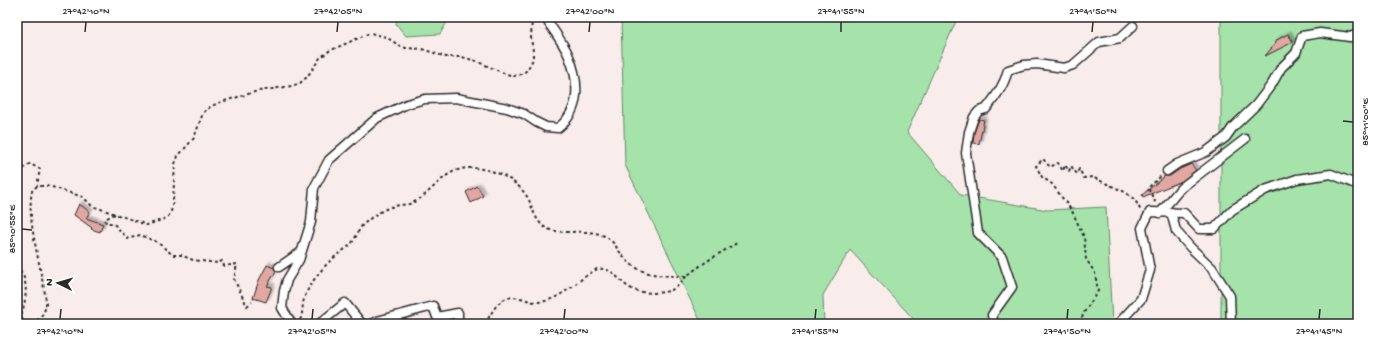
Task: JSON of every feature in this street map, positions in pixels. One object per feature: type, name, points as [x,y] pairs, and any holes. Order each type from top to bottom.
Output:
[{"type":"street","points":[[292,324],[282,308],[284,291],[301,252],[311,222],[314,188],[329,160],[377,118],[408,104],[425,99],[456,98],[507,108],[524,114],[546,127],[558,128],[566,122],[574,109],[576,96],[575,79],[568,54],[545,17]]},
{"type":"street","points":[[994,324],[992,315],[1012,287],[1002,257],[978,234],[966,153],[969,132],[974,117],[979,111],[986,109],[994,99],[1005,82],[1008,70],[1024,65],[1037,64],[1064,68],[1073,65],[1099,42],[1120,38],[1133,26]]},
{"type":"street","points":[[1167,171],[1177,164],[1206,152],[1226,137],[1233,127],[1256,105],[1272,84],[1281,68],[1296,53],[1302,36],[1320,33],[1350,37],[1358,34]]},
{"type":"street","points":[[1160,213],[1181,188],[1245,139]]},
{"type":"street","points":[[1118,324],[1141,299],[1150,270],[1142,228],[1150,212],[1184,213],[1199,230],[1214,229],[1232,210],[1265,190],[1297,179],[1331,174],[1358,184]]},
{"type":"street","points":[[1171,212],[1176,231],[1212,268],[1230,296],[1231,324]]},
{"type":"street","points":[[279,267],[301,252]]},
{"type":"street","points":[[319,324],[345,304],[362,324]]},
{"type":"street","points":[[371,324],[377,321],[433,306],[437,317],[458,313],[458,324]]},
{"type":"path","points":[[37,186],[49,186],[83,197],[92,206],[146,225],[167,218],[171,212],[173,201],[175,164],[178,156],[194,138],[203,113],[218,102],[258,91],[292,86],[300,83],[307,77],[320,58],[329,51],[370,32],[386,37],[406,48],[422,49],[446,57],[462,57],[476,61],[506,74],[514,76],[519,75],[526,71],[533,59],[531,38],[532,17]]},
{"type":"path","points":[[1081,324],[1083,314],[1098,291],[1095,273],[1086,259],[1084,237],[1072,211],[1052,184],[1042,177],[1036,166],[1043,159],[1050,167],[1058,163],[1063,171],[1065,165],[1069,171],[1071,166],[1077,174],[1079,169],[1084,178],[1092,177],[1125,192],[1135,200],[1141,212],[1150,212],[1154,201],[1148,188],[1167,171]]},
{"type":"path","points":[[17,169],[21,170],[30,164],[40,169],[37,186],[32,191],[31,206],[33,233],[45,290],[46,306],[40,318],[32,324]]},
{"type":"path","points":[[297,324],[300,322],[304,299],[323,268],[335,256],[353,242],[357,233],[370,218],[392,207],[413,202],[449,174],[471,168],[497,173],[504,176],[524,192],[537,219],[546,228],[559,232],[589,232],[602,235],[616,244],[627,260],[642,272],[663,276],[687,276]]},
{"type":"path","points":[[115,214],[105,219],[106,224],[113,223],[128,239],[140,235],[158,242],[173,255],[181,255],[193,260],[218,263],[222,261],[224,266],[237,264],[234,279],[247,306],[252,302]]},
{"type":"path","points":[[485,324],[495,307],[503,299],[518,297],[538,302],[545,301],[558,296],[597,269],[603,268],[610,270],[628,287],[636,291],[646,293],[666,292],[676,288],[687,276],[707,261],[737,243]]},
{"type":"path","points":[[17,266],[26,282],[25,301],[21,316],[23,321],[27,324]]},
{"type":"green space","points":[[397,17],[450,17],[440,34],[406,36],[396,24]]},
{"type":"green space","points":[[621,17],[958,17],[907,132],[961,195],[1048,210],[1106,207],[1112,324],[918,324],[850,250],[823,295],[824,324],[702,324],[625,165]]},
{"type":"green space","points":[[1221,17],[1358,17],[1358,324],[1221,324]]},
{"type":"building","points":[[1288,34],[1293,42],[1265,56],[1276,43],[1275,41]]},
{"type":"building","points":[[979,119],[984,120],[979,144],[973,143],[974,133]]},
{"type":"building","points":[[1191,164],[1196,170],[1182,181],[1143,197],[1142,195],[1165,176],[1170,176]]},
{"type":"building","points":[[477,186],[483,196],[471,203],[466,192]]},
{"type":"building","points":[[79,204],[90,212],[86,218],[103,224],[100,232],[91,229],[92,228],[74,215]]},
{"type":"building","points":[[267,265],[274,268],[276,271],[267,286],[272,287],[266,302],[253,298],[259,280]]}]
